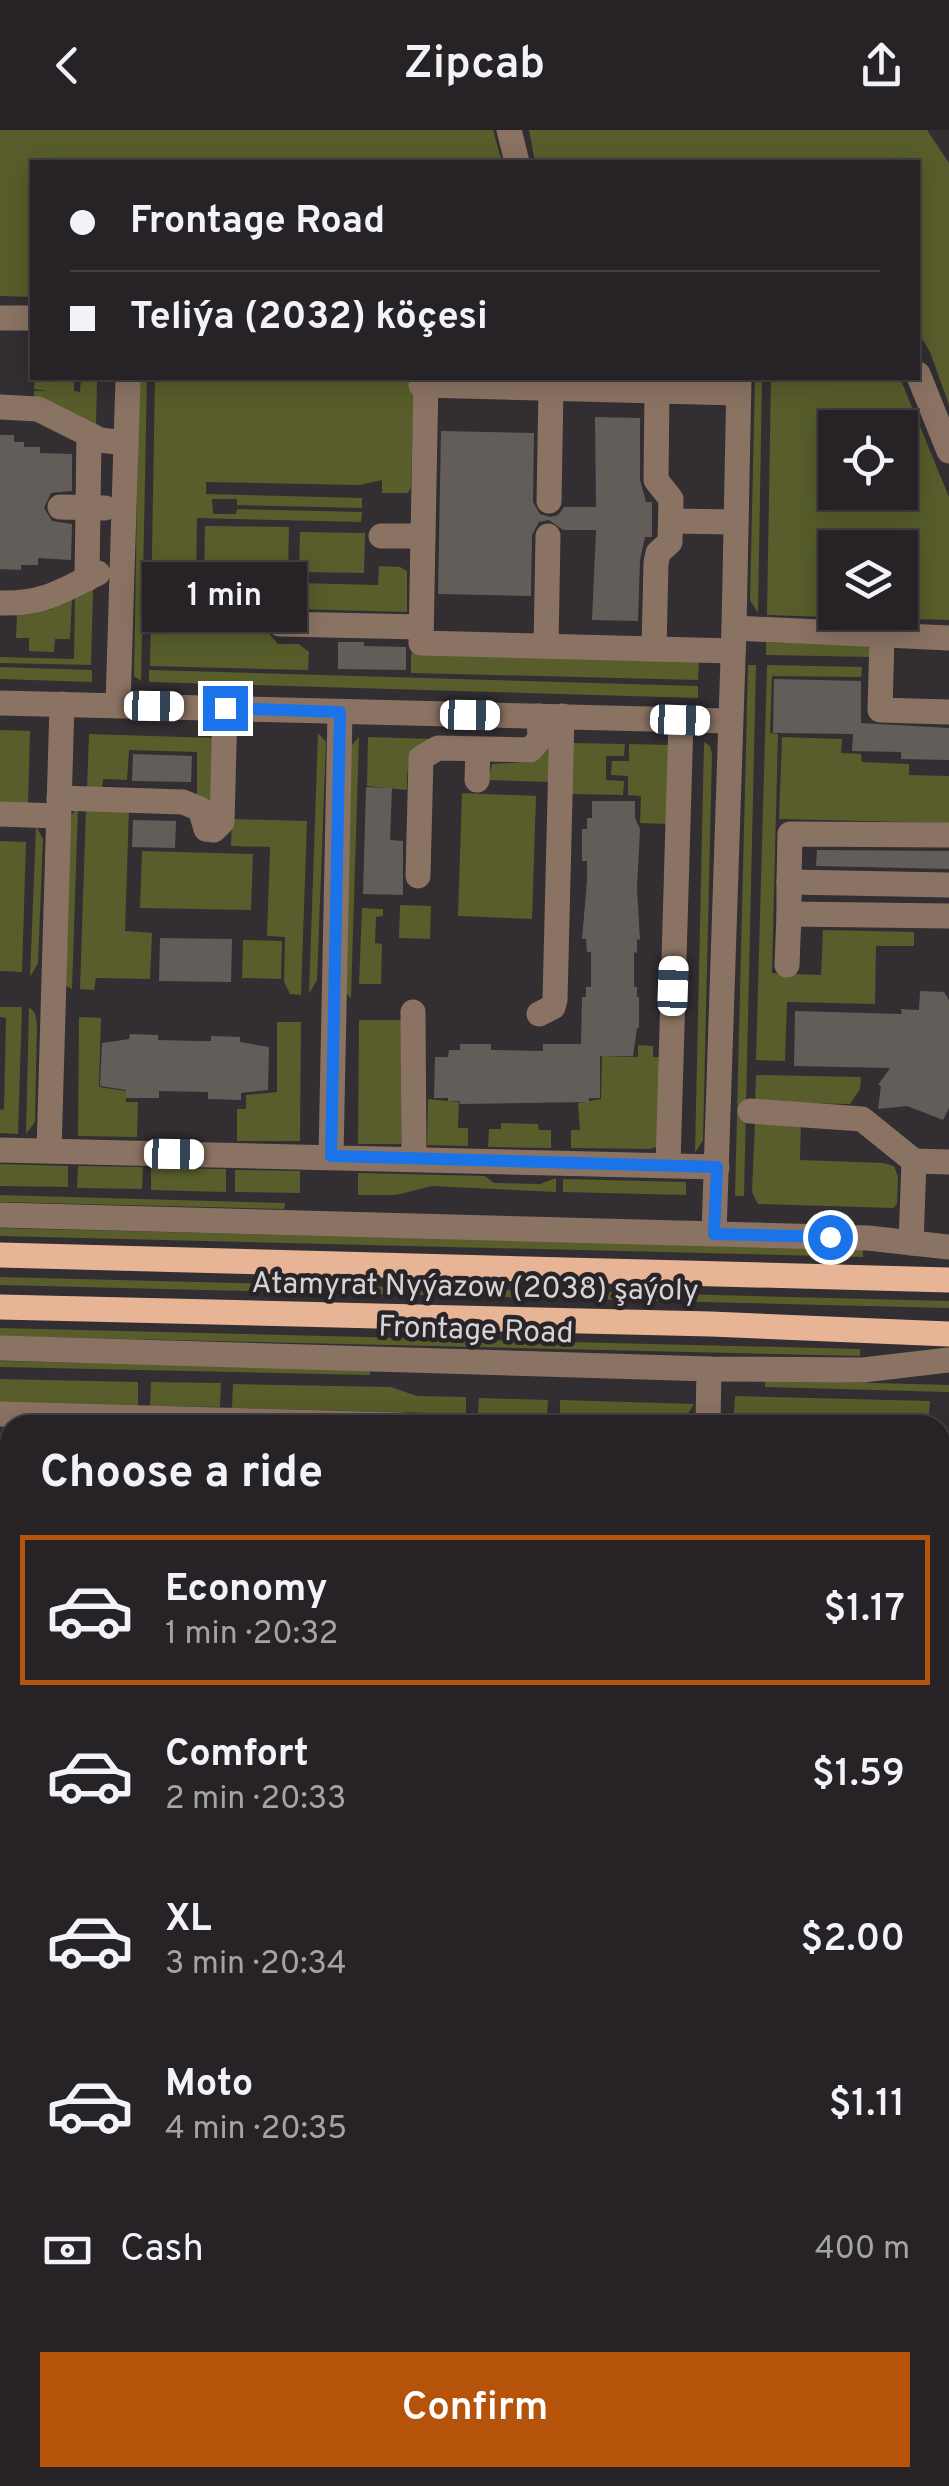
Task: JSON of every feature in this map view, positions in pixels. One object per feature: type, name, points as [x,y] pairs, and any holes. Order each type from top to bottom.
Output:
[{"type":"main road","name":"Atamyrat Nyýazow (2038) şaýoly","points":[[0,1255],[949,1280]]},
{"type":"main road","name":"Atamyrat Nyýazow (2038) şaýoly","points":[[0,1307],[711,1324],[949,1334]]},
{"type":"street","points":[[509,130],[517,160]]},
{"type":"street","points":[[0,318],[30,318]]},
{"type":"street","points":[[920,379],[949,451]]},
{"type":"street","points":[[118,706],[128,380]]},
{"type":"street","points":[[714,1234],[733,640],[739,385],[656,391],[424,382],[421,643],[654,649],[733,640],[949,638]]},
{"type":"street","points":[[549,501],[551,388]]},
{"type":"street","points":[[654,649],[656,563],[658,554],[670,542],[671,521],[671,499],[656,480],[656,391]]},
{"type":"street","points":[[0,407],[38,408],[89,435],[126,444]]},
{"type":"street","points":[[86,579],[89,435]]},
{"type":"street","points":[[60,506],[124,508]]},
{"type":"street","points":[[671,521],[736,522]]},
{"type":"street","points":[[382,536],[423,536]]},
{"type":"street","points":[[546,646],[548,536]]},
{"type":"street","points":[[0,603],[47,600],[108,569],[122,568]]},
{"type":"street","points":[[280,624],[421,627]]},
{"type":"street","points":[[882,637],[880,710],[949,712]]},
{"type":"street","points":[[0,703],[729,721]]},
{"type":"street","points":[[50,1151],[62,704]]},
{"type":"street","points":[[0,814],[58,807],[184,802],[200,810],[206,829],[214,830],[222,822],[225,708]]},
{"type":"street","points":[[331,1156],[340,712]]},
{"type":"street","points":[[418,876],[421,758],[438,748],[530,750],[551,716]]},
{"type":"street","points":[[538,1014],[546,1013],[555,1000],[551,716]]},
{"type":"street","points":[[668,1165],[680,720]]},
{"type":"street","points":[[478,750],[478,780]]},
{"type":"street","points":[[787,965],[790,834],[949,835]]},
{"type":"street","points":[[789,882],[949,885]]},
{"type":"street","points":[[788,914],[949,916]]},
{"type":"street","points":[[414,1012],[414,1158]]},
{"type":"street","points":[[750,1111],[862,1119],[914,1161],[949,1162]]},
{"type":"street","points":[[0,1150],[717,1167]]},
{"type":"street","points":[[911,1243],[914,1161]]},
{"type":"street","points":[[0,1215],[868,1238],[949,1248]]},
{"type":"street","name":"Frontage Road","points":[[0,1348],[709,1369],[863,1370],[949,1360]]},
{"type":"street","points":[[708,1415],[709,1369]]},
{"type":"green space","points":[[0,130],[493,130],[501,160],[30,160],[30,297],[0,296]]},
{"type":"green space","points":[[529,130],[927,130],[949,163],[949,405],[920,335],[920,160],[535,160]]},
{"type":"green space","points":[[35,380],[74,380],[74,391],[80,392],[81,380],[97,380],[96,427],[34,398],[34,391],[46,391],[34,389]]},
{"type":"green space","points":[[139,380],[147,380],[141,681],[134,676]]},
{"type":"green space","points":[[155,380],[414,380],[408,493],[382,493],[382,480],[359,485],[206,482],[206,494],[362,498],[362,508],[237,505],[237,499],[212,499],[213,514],[236,514],[237,509],[362,512],[361,522],[197,518],[196,580],[293,583],[292,609],[266,608],[265,629],[278,644],[299,644],[309,652],[308,670],[150,666]]},
{"type":"green space","points":[[755,380],[762,380],[758,613],[750,600]]},
{"type":"green space","points":[[771,380],[901,380],[913,410],[818,410],[818,510],[918,510],[918,422],[949,497],[949,620],[918,619],[918,530],[818,530],[818,617],[767,615]]},
{"type":"green space","points":[[205,526],[289,527],[288,575],[204,574]]},
{"type":"green space","points":[[300,532],[365,533],[364,573],[299,572]]},
{"type":"green space","points":[[379,566],[407,571],[407,612],[295,609],[296,583],[378,585]]},
{"type":"green space","points":[[93,589],[91,665],[0,663],[0,657],[74,659],[75,595]]},
{"type":"green space","points":[[72,600],[70,639],[55,639],[54,652],[29,651],[29,638],[16,638],[17,614],[49,610]]},
{"type":"green space","points":[[766,642],[868,646],[873,657],[766,655]]},
{"type":"green space","points":[[411,653],[699,660],[698,680],[411,673]]},
{"type":"green space","points":[[748,665],[756,665],[744,1196],[735,1196]]},
{"type":"green space","points":[[767,665],[862,667],[861,677],[772,676],[770,733],[778,734],[772,973],[821,975],[823,930],[914,932],[914,946],[876,946],[875,1004],[787,1002],[785,1061],[756,1060]]},
{"type":"green space","points":[[0,667],[92,670],[92,682],[0,679]]},
{"type":"green space","points":[[149,670],[698,686],[698,698],[149,682]]},
{"type":"green space","points":[[0,730],[30,731],[28,805],[0,804]]},
{"type":"green space","points":[[318,733],[326,742],[317,980],[309,994]]},
{"type":"green space","points":[[89,734],[215,738],[212,818],[197,797],[197,752],[129,750],[127,780],[103,779],[102,791],[87,790]]},
{"type":"green space","points":[[359,737],[351,998],[344,991],[351,746]]},
{"type":"green space","points":[[368,737],[434,739],[414,752],[408,765],[407,790],[367,786]]},
{"type":"green space","points":[[782,737],[842,739],[841,753],[861,754],[862,762],[909,764],[909,775],[949,776],[949,823],[779,819]]},
{"type":"green space","points":[[704,742],[712,754],[703,1140],[695,1153]]},
{"type":"green space","points":[[572,743],[625,744],[624,756],[606,756],[606,780],[624,781],[623,795],[571,794]]},
{"type":"green space","points":[[629,744],[671,745],[669,824],[640,823],[641,796],[628,795],[628,776],[611,775],[612,761],[629,761]]},
{"type":"green space","points":[[551,748],[551,782],[488,780],[492,764],[533,762],[540,751]]},
{"type":"green space","points":[[462,793],[536,796],[532,919],[458,916]]},
{"type":"green space","points":[[78,807],[72,989],[66,986],[69,818]]},
{"type":"green space","points":[[86,807],[129,809],[125,931],[152,933],[150,979],[96,978],[94,990],[80,989]]},
{"type":"green space","points":[[232,819],[307,821],[301,995],[290,994],[284,982],[285,937],[267,936],[270,847],[231,846]]},
{"type":"green space","points":[[36,826],[43,839],[38,963],[30,977]]},
{"type":"green space","points":[[0,841],[26,842],[22,972],[0,971]]},
{"type":"green space","points":[[142,851],[253,854],[251,910],[140,908]]},
{"type":"green space","points":[[400,905],[431,906],[430,939],[399,938]]},
{"type":"green space","points":[[362,908],[383,909],[383,916],[376,917],[375,943],[382,944],[381,984],[359,984]]},
{"type":"green space","points":[[243,940],[282,941],[281,979],[242,978]]},
{"type":"green space","points":[[0,1007],[22,1007],[18,1134],[0,1133],[6,1018],[0,1017]]},
{"type":"green space","points":[[29,1007],[37,1024],[35,1122],[26,1134]]},
{"type":"green space","points":[[79,1017],[101,1018],[99,1087],[126,1091],[126,1102],[138,1102],[137,1137],[78,1136]]},
{"type":"green space","points":[[359,1020],[402,1020],[401,1144],[358,1144]]},
{"type":"green space","points":[[277,1022],[301,1022],[300,1141],[237,1141],[237,1109],[246,1109],[246,1095],[277,1092]]},
{"type":"green space","points":[[638,1045],[653,1046],[653,1057],[661,1057],[656,1147],[571,1148],[571,1130],[580,1130],[578,1103],[601,1099],[602,1056],[638,1057]]},
{"type":"green space","points":[[756,1075],[861,1077],[860,1089],[850,1104],[755,1102]]},
{"type":"green space","points":[[428,1099],[459,1102],[458,1128],[468,1128],[468,1146],[427,1145]]},
{"type":"green space","points":[[755,1121],[801,1122],[800,1160],[894,1166],[898,1177],[897,1204],[893,1208],[758,1204],[752,1192]]},
{"type":"green space","points":[[501,1123],[538,1124],[539,1130],[551,1130],[551,1148],[488,1147],[489,1129],[501,1129]]},
{"type":"green space","points":[[0,1164],[68,1166],[68,1187],[0,1186]]},
{"type":"green space","points":[[78,1166],[143,1167],[142,1189],[77,1188]]},
{"type":"green space","points":[[151,1168],[226,1169],[226,1192],[151,1190]]},
{"type":"green space","points":[[235,1170],[300,1171],[300,1193],[235,1192]]},
{"type":"green space","points":[[358,1173],[485,1176],[494,1183],[540,1184],[556,1178],[556,1192],[432,1186],[396,1195],[358,1195]]},
{"type":"green space","points":[[563,1179],[686,1182],[686,1195],[563,1192]]},
{"type":"green space","points":[[0,1195],[285,1203],[284,1209],[0,1202]]},
{"type":"green space","points":[[0,1228],[863,1249],[863,1257],[0,1236]]},
{"type":"green space","points":[[0,1277],[949,1301],[949,1308],[0,1285]]},
{"type":"green space","points":[[0,1328],[860,1349],[860,1356],[0,1336]]},
{"type":"green space","points":[[0,1361],[370,1369],[370,1375],[0,1367]]},
{"type":"green space","points":[[0,1379],[138,1382],[138,1406],[0,1403]]},
{"type":"green space","points":[[765,1380],[949,1385],[949,1392],[765,1387]]},
{"type":"green space","points":[[151,1382],[221,1383],[220,1407],[150,1406]]},
{"type":"green space","points":[[233,1384],[391,1387],[417,1396],[466,1397],[466,1414],[232,1408]]},
{"type":"green space","points":[[735,1396],[930,1401],[929,1415],[734,1415]]},
{"type":"green space","points":[[479,1398],[548,1400],[547,1415],[478,1414]]},
{"type":"green space","points":[[560,1400],[694,1404],[687,1415],[560,1415]]},
{"type":"building","points":[[595,417],[640,418],[640,480],[646,502],[652,502],[652,537],[645,537],[640,560],[638,621],[592,620],[596,530],[563,530],[549,520],[539,522],[532,535],[531,596],[438,594],[441,431],[534,433],[533,502],[540,514],[550,517],[558,515],[564,507],[596,507]]},
{"type":"building","points":[[0,435],[14,435],[14,442],[24,442],[24,447],[40,447],[40,453],[72,454],[72,491],[51,493],[44,508],[52,521],[72,524],[71,560],[38,558],[38,565],[21,565],[21,570],[0,569]]},
{"type":"building","points":[[338,642],[406,647],[406,670],[338,669]]},
{"type":"building","points":[[774,679],[861,681],[861,723],[949,728],[949,760],[901,759],[901,752],[852,751],[853,734],[773,733]]},
{"type":"building","points":[[133,754],[192,756],[191,782],[132,781]]},
{"type":"building","points":[[366,787],[392,788],[390,840],[403,841],[403,895],[363,894]]},
{"type":"building","points":[[592,801],[635,801],[640,829],[640,940],[637,939],[637,953],[634,952],[639,1028],[633,1056],[600,1056],[600,1098],[589,1098],[589,1102],[460,1104],[448,1098],[434,1098],[435,1057],[448,1057],[449,1050],[460,1050],[460,1044],[491,1044],[491,1050],[543,1051],[543,1044],[581,1044],[582,997],[586,997],[586,987],[591,987],[591,952],[587,952],[586,939],[582,939],[587,861],[582,861],[582,829],[587,829],[587,818],[592,818]]},
{"type":"building","points":[[133,820],[176,821],[175,848],[132,847]]},
{"type":"building","points":[[817,850],[949,851],[949,869],[816,866]]},
{"type":"building","points":[[160,938],[232,939],[231,982],[159,981]]},
{"type":"building","points":[[920,991],[944,992],[949,1000],[949,1108],[943,1120],[907,1106],[878,1109],[878,1085],[890,1068],[794,1066],[795,1011],[902,1014],[901,1009],[919,1010]]},
{"type":"building","points":[[130,1034],[158,1035],[158,1040],[240,1037],[240,1042],[269,1047],[268,1090],[241,1093],[241,1100],[208,1099],[208,1092],[159,1091],[159,1098],[126,1098],[126,1090],[100,1086],[102,1043],[129,1039]]},
{"type":"route","points":[[225,708],[340,712],[331,1156],[717,1167],[714,1234],[830,1237]]}]
